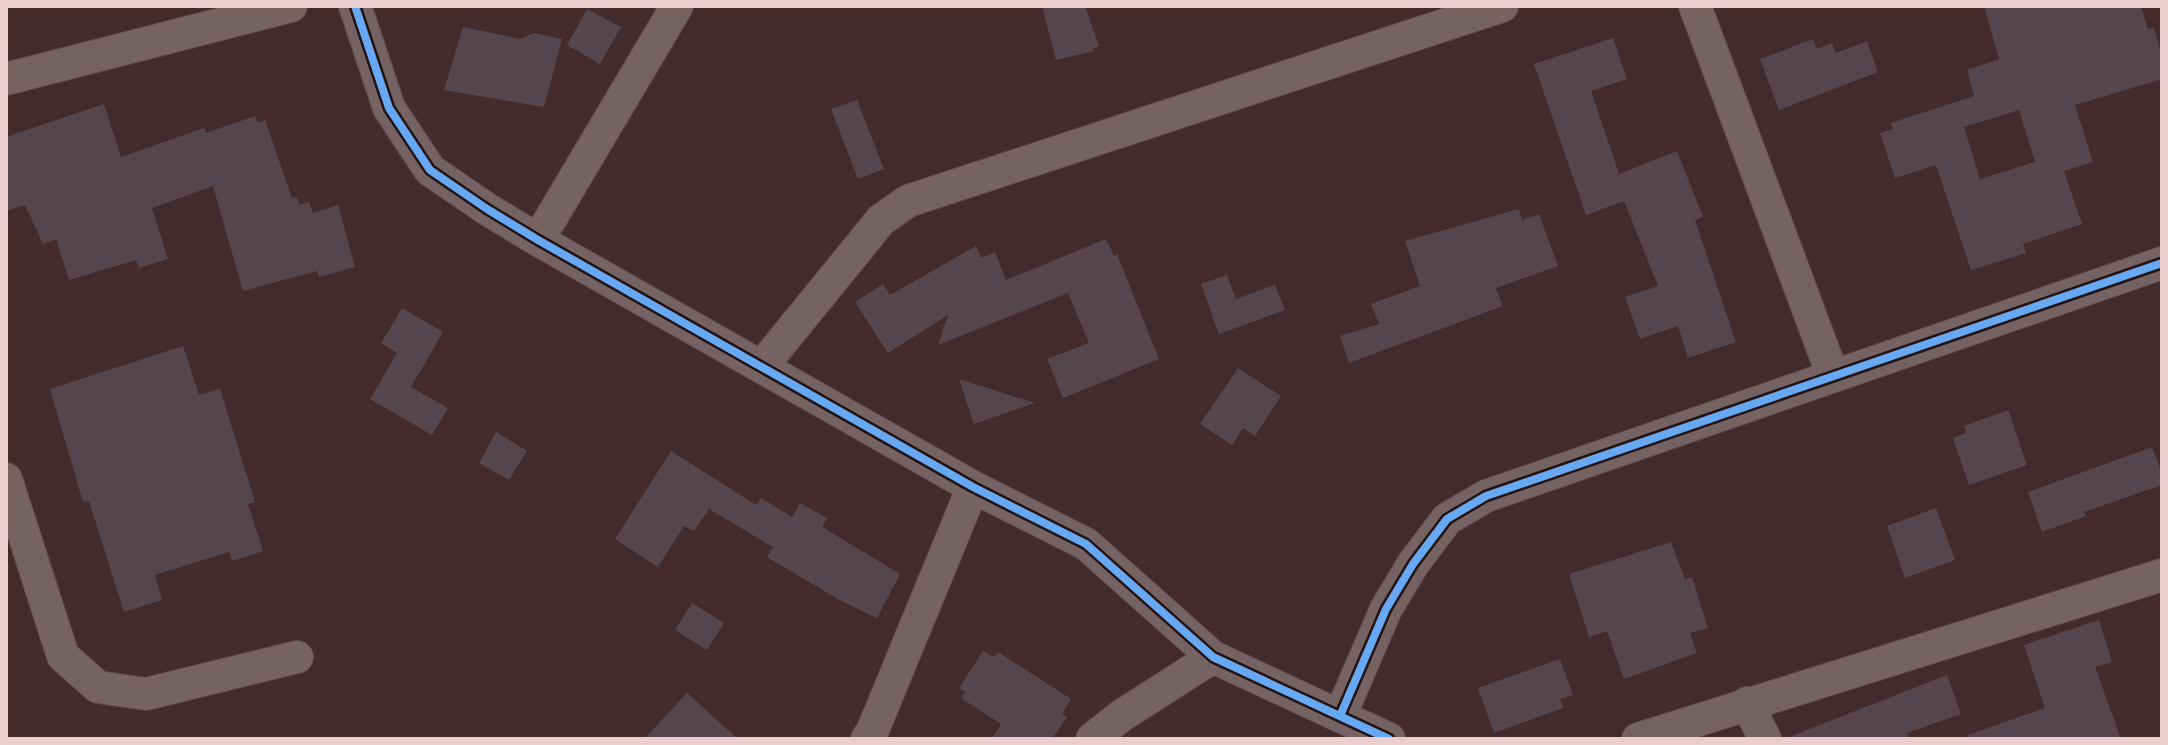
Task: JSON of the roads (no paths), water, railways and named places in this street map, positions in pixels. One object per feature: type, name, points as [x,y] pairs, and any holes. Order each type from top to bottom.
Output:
[{"type":"street","points":[[6,79],[291,6]]},
{"type":"street","points":[[355,6],[389,108],[430,170],[538,240],[973,487],[1086,544],[1213,657],[1389,739]]},
{"type":"street","points":[[538,240],[677,6]]},
{"type":"street","points":[[763,365],[881,220],[908,201],[1502,6]]},
{"type":"street","points":[[1695,6],[1833,376]]},
{"type":"street","points":[[1340,716],[1386,609],[1413,564],[1447,519],[1486,496],[2162,263]]},
{"type":"street","points":[[6,479],[63,656],[98,687],[146,694],[297,657]]},
{"type":"street","points":[[873,737],[973,487]]},
{"type":"street","points":[[1638,739],[2162,575]]},
{"type":"street","points":[[1092,739],[1121,716],[1213,657]]},
{"type":"street","points":[[1747,703],[1765,739]]}]
